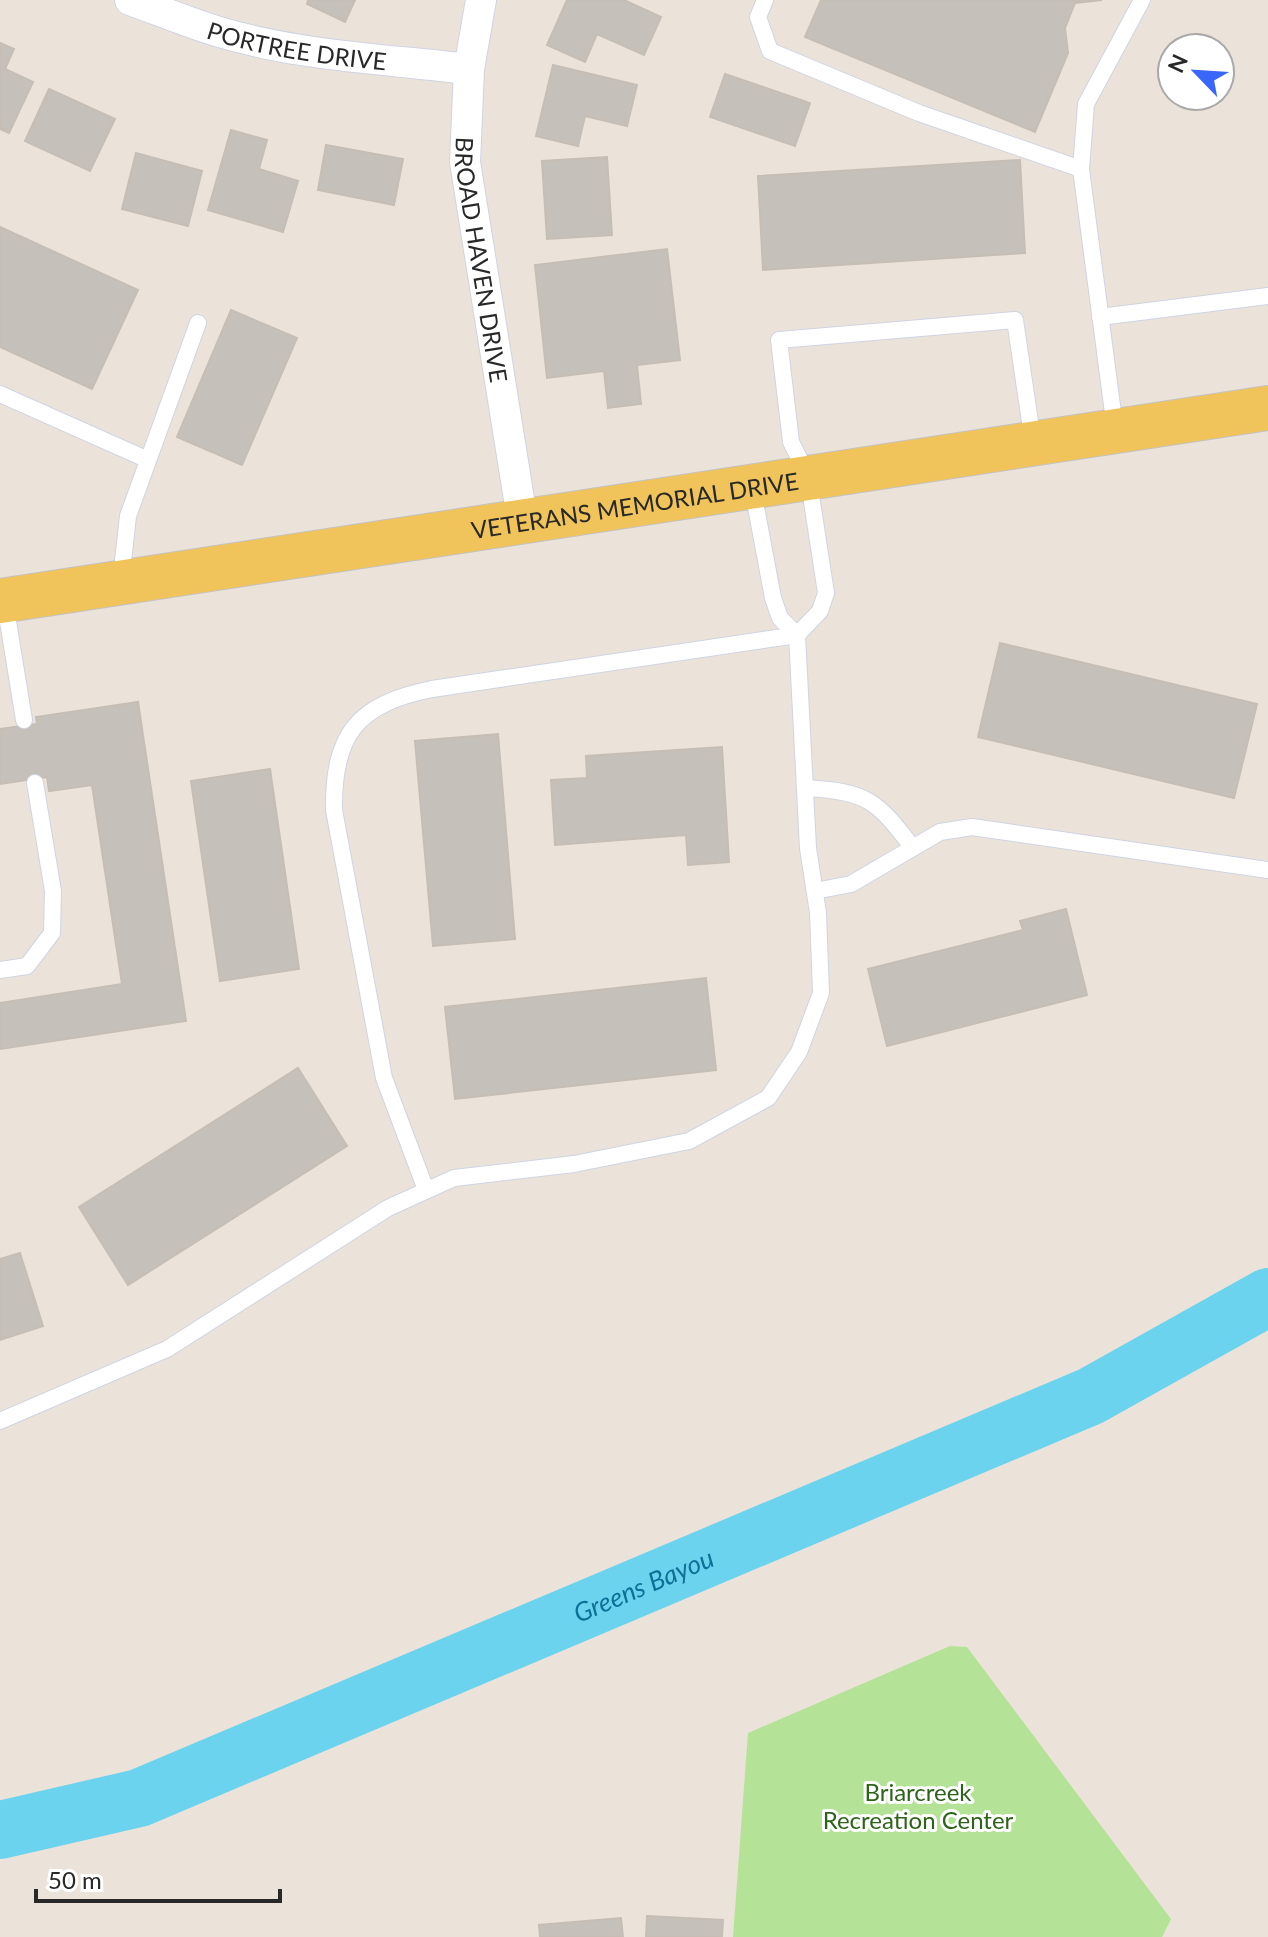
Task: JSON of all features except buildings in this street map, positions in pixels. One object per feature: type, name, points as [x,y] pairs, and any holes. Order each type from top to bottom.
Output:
[{"type":"main road","name":"VETERANS MEMORIAL DRIVE","points":[[2,600],[522,518],[1268,408]]},
{"type":"street","name":"PORTREE DRIVE","points":[[130,0],[216,31],[253,40],[330,54],[469,69]]},
{"type":"street","name":"BROAD HAVEN DRIVE","points":[[481,0],[469,69],[465,162],[522,518]]},
{"type":"lane","points":[[765,0],[758,17],[770,51],[919,113],[1081,169]]},
{"type":"lane","points":[[1116,430],[1081,169],[1086,104],[1142,0]]},
{"type":"lane","points":[[1100,317],[1268,296]]},
{"type":"lane","points":[[426,1190],[384,1078],[334,810],[334,779],[342,747],[359,721],[376,705],[405,694],[797,635],[820,611],[826,593],[808,476],[791,442],[779,340],[1015,320],[1033,442]]},
{"type":"lane","points":[[121,580],[128,516],[146,459],[198,323]]},
{"type":"lane","points":[[0,394],[146,459]]},
{"type":"lane","points":[[0,1421],[167,1349],[388,1208],[454,1178],[574,1164],[689,1141],[768,1098],[799,1052],[821,993],[815,891],[808,848],[797,635],[780,618],[773,598],[752,484]]},
{"type":"lane","points":[[2,600],[24,720]]},
{"type":"lane","points":[[0,970],[27,966],[52,933],[53,891],[35,783]]},
{"type":"lane","points":[[807,788],[848,791],[869,799],[913,848]]},
{"type":"lane","points":[[815,891],[851,884],[940,832],[972,827],[1268,870]]},
{"type":"green space","name":"Briarcreek Recreation Center","points":[[950,1646],[967,1647],[1171,1919],[1162,1937],[733,1937],[748,1733]]},
{"type":"waterway","name":"Greens Bayou","points":[[0,1830],[139,1798],[1091,1396],[1268,1297]]}]
